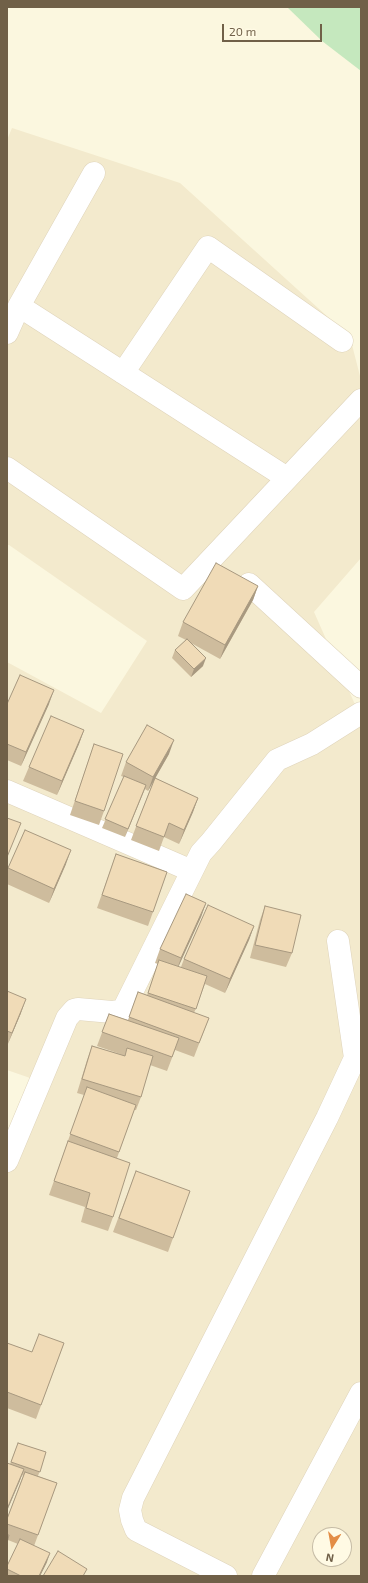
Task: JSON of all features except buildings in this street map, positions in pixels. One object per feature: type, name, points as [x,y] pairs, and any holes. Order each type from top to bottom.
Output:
[{"type":"street","points":[[7,333],[19,306],[94,173]]},
{"type":"street","points":[[123,373],[208,247],[342,341]]},
{"type":"street","points":[[19,306],[287,478]]},
{"type":"street","points":[[7,468],[183,589],[361,400]]},
{"type":"street","points":[[249,584],[361,687]]},
{"type":"street","points":[[7,1161],[67,1018],[74,1010],[78,1009],[112,1012],[123,1010],[201,853],[277,760],[312,744],[361,713]]},
{"type":"street","points":[[7,792],[192,871]]},
{"type":"street","points":[[226,1576],[136,1530],[130,1510],[133,1498],[358,1059],[338,941]]},
{"type":"street","points":[[263,1576],[361,1393]]},
{"type":"shaded area","points":[[12,128],[180,183],[350,337],[361,380],[361,558],[314,612],[361,718],[361,1576],[7,1576],[7,1146],[33,1079],[7,1070],[7,662],[101,713],[147,641],[7,545],[7,140]]},
{"type":"green space","points":[[287,7],[361,7],[361,71],[322,41]]}]
